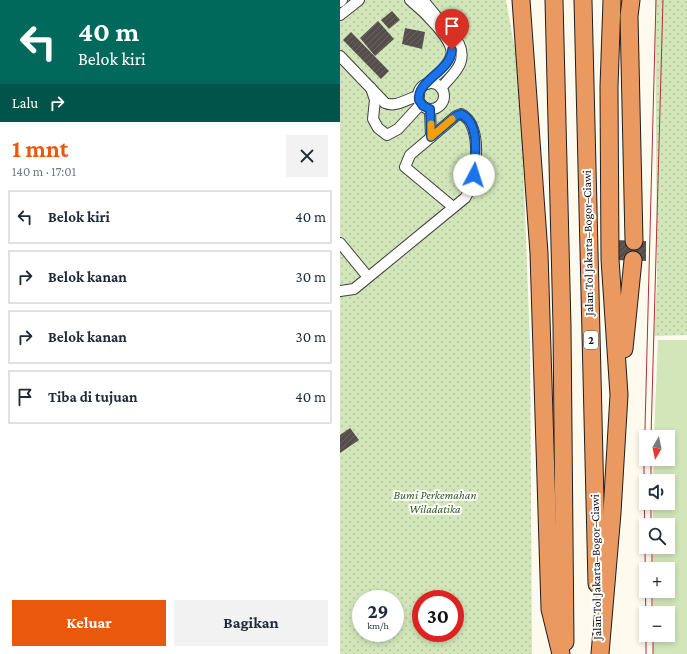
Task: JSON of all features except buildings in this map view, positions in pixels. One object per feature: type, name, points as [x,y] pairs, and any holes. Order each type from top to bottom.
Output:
[{"type":"highway","points":[[521,0],[539,252],[550,609],[561,654]]},
{"type":"highway","points":[[554,0],[562,326],[566,654]]},
{"type":"highway","name":"Jalan Tol Jakarta–Bogor–Ciawi","points":[[583,0],[599,654]]},
{"type":"highway","points":[[612,0],[609,87],[610,259],[619,395]]},
{"type":"highway","points":[[631,0],[629,16],[634,241]]},
{"type":"highway","points":[[599,654],[612,513],[619,395],[633,260]]},
{"type":"street","points":[[340,16],[359,0]]},
{"type":"street","points":[[410,0],[442,33],[452,50],[452,56],[448,62],[421,89],[431,137]]},
{"type":"street","points":[[423,0],[459,44],[462,51],[461,64],[441,88]]},
{"type":"street","points":[[340,57],[370,88],[390,105],[399,104],[407,98],[439,107],[444,100],[443,91],[434,84],[427,84]]},
{"type":"street","points":[[370,88],[375,100],[373,118],[378,128],[387,135],[398,129],[423,103]]},
{"type":"street","points":[[340,290],[354,290],[452,207],[466,198],[471,188],[475,158],[474,132],[467,119],[461,114],[456,116],[410,155],[405,167],[452,207]]},
{"type":"street","points":[[340,243],[368,277]]},
{"type":"green space","name":"Bumi Perkemahan Wiladatika","points":[[340,0],[506,0],[520,77],[530,346],[532,654],[340,654]]},
{"type":"green space","points":[[655,0],[687,0],[687,335],[654,336],[657,281]]},
{"type":"green space","points":[[658,340],[687,340],[687,654],[653,654],[653,642],[675,642],[675,606],[653,606],[653,598],[675,598],[675,562],[653,562],[653,554],[675,554],[675,518],[653,518],[653,510],[675,510],[675,474],[653,474],[654,466],[675,466],[675,430],[654,430]]},
{"type":"tram line","points":[[646,606],[644,467],[656,0]]},
{"type":"tram line","points":[[651,430],[663,0]]},
{"type":"tram line","points":[[651,466],[651,474]]},
{"type":"tram line","points":[[651,510],[651,518]]},
{"type":"tram line","points":[[652,554],[652,562]]},
{"type":"tram line","points":[[652,598],[652,606]]},
{"type":"tram line","points":[[646,642],[646,654]]},
{"type":"tram line","points":[[653,642],[653,654]]},
{"type":"slow traffic","points":[[431,124],[431,137],[452,119]]},
{"type":"route","points":[[452,50],[452,56],[448,62],[419,92],[419,100],[423,106],[430,109],[431,137],[456,116],[461,114],[465,116],[474,132],[476,144],[474,175]]}]
